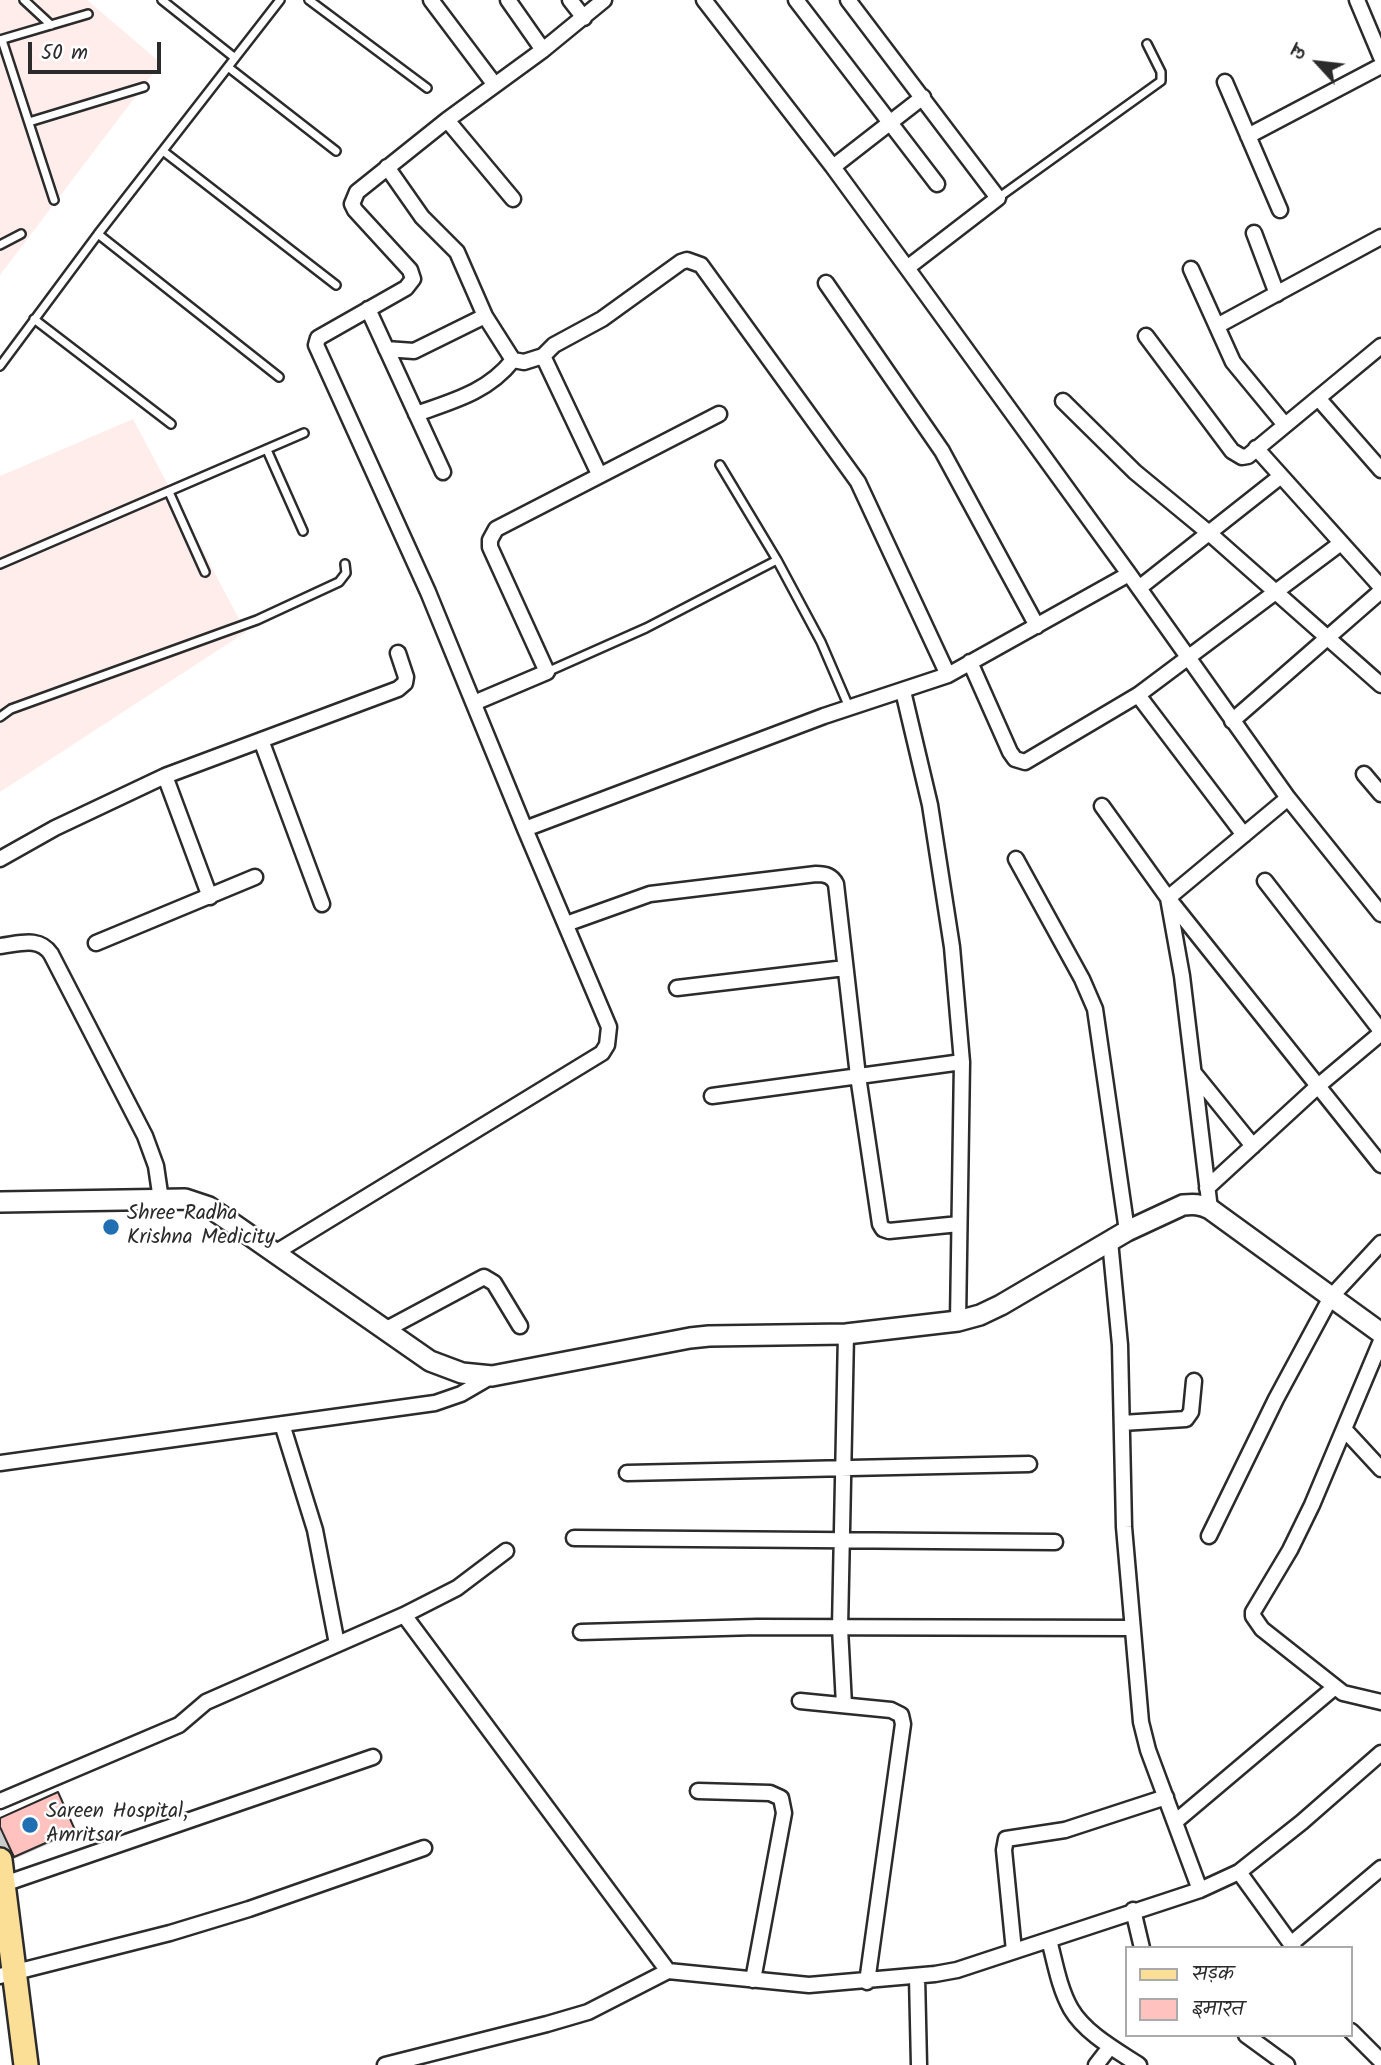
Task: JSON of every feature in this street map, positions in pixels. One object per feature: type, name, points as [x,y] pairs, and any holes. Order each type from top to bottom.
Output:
[{"type":"main road","points":[[0,1860],[4,1884],[8,1974],[26,2065]]},
{"type":"street","points":[[431,0],[495,85]]},
{"type":"street","points":[[508,0],[544,50]]},
{"type":"street","points":[[570,0],[584,18]]},
{"type":"street","points":[[274,1254],[602,1053],[607,1045],[609,1027],[428,592],[316,345],[317,338],[406,288],[413,279],[410,270],[352,204],[357,192],[447,120],[544,50],[604,0]]},
{"type":"street","points":[[704,0],[833,167],[1288,797],[1381,914]]},
{"type":"street","points":[[796,0],[937,184]]},
{"type":"street","points":[[848,0],[998,198],[907,268]]},
{"type":"street","points":[[1357,0],[1381,57]]},
{"type":"street","points":[[1248,136],[1381,66]]},
{"type":"street","points":[[1225,82],[1280,210]]},
{"type":"street","points":[[833,167],[923,97]]},
{"type":"street","points":[[447,120],[513,200]]},
{"type":"street","points":[[387,167],[422,217],[457,252],[485,316],[513,360],[524,362],[543,356],[554,345],[602,319],[681,262],[687,260],[701,264],[858,482],[948,675]]},
{"type":"street","points":[[1254,233],[1277,295]]},
{"type":"street","points":[[1217,326],[1381,237]]},
{"type":"street","points":[[1191,270],[1233,362],[1285,425]]},
{"type":"street","points":[[826,283],[942,451],[1037,626]]},
{"type":"street","points":[[368,309],[443,472]]},
{"type":"street","points":[[387,349],[414,351],[485,316]]},
{"type":"street","points":[[1146,336],[1232,451],[1242,457],[1256,449],[1381,346]]},
{"type":"street","points":[[543,356],[599,474]]},
{"type":"street","points":[[416,414],[479,390],[499,377],[513,360]]},
{"type":"street","points":[[1318,398],[1381,470]]},
{"type":"street","points":[[1063,401],[1135,472],[1209,533],[1381,685]]},
{"type":"street","points":[[474,703],[547,672],[490,547],[490,540],[496,529],[719,414]]},
{"type":"street","points":[[1232,721],[1381,589],[1256,449]]},
{"type":"street","points":[[1139,588],[1281,476]]},
{"type":"street","points":[[971,662],[1010,752],[1019,761],[1032,760],[1138,695],[1341,543]]},
{"type":"street","points":[[525,829],[849,707],[948,675],[1129,574]]},
{"type":"street","points":[[0,859],[55,828],[164,776],[402,687],[406,677],[398,653]]},
{"type":"street","points":[[903,691],[930,805],[945,893],[962,1062],[958,1321]]},
{"type":"street","points":[[1138,695],[1244,835]]},
{"type":"street","points":[[261,740],[322,904]]},
{"type":"street","points":[[1364,774],[1381,794]]},
{"type":"street","points":[[164,776],[210,897]]},
{"type":"street","points":[[1168,898],[1288,797]]},
{"type":"street","points":[[1102,806],[1168,898],[1381,1165]]},
{"type":"street","points":[[1016,859],[1082,979],[1095,1009],[1119,1236],[1124,1527],[1141,1722],[1148,1750],[1200,1890]]},
{"type":"street","points":[[566,924],[650,894],[822,874],[833,879],[836,884],[858,1076],[878,1216],[883,1229],[889,1231],[959,1224]]},
{"type":"street","points":[[96,943],[255,877]]},
{"type":"street","points":[[1207,1188],[1381,1032],[1265,881]]},
{"type":"street","points":[[1168,898],[1182,976],[1210,1209]]},
{"type":"street","points":[[0,946],[36,942],[43,944],[51,954],[145,1136],[156,1166],[161,1200]]},
{"type":"street","points":[[677,988],[845,968]]},
{"type":"street","points":[[712,1096],[962,1062]]},
{"type":"street","points":[[1193,1072],[1253,1146]]},
{"type":"street","points":[[0,1202],[185,1199],[209,1207],[430,1361],[446,1368],[492,1377]]},
{"type":"street","points":[[0,1463],[447,1401],[492,1377],[709,1336],[846,1334],[958,1321],[1001,1305],[1119,1236],[1183,1205],[1200,1204],[1210,1209],[1381,1333]]},
{"type":"street","points":[[1209,1536],[1276,1399],[1331,1297],[1381,1244]]},
{"type":"street","points":[[384,1330],[484,1277],[494,1283],[520,1326]]},
{"type":"street","points":[[844,1705],[841,1628],[846,1334]]},
{"type":"street","points":[[1381,1342],[1301,1527],[1253,1612],[1262,1629],[1335,1687],[1350,1696],[1381,1702]]},
{"type":"street","points":[[1122,1423],[1186,1419],[1191,1412],[1194,1381]]},
{"type":"street","points":[[282,1424],[315,1530],[337,1644]]},
{"type":"street","points":[[1344,1429],[1381,1469]]},
{"type":"street","points":[[627,1473],[845,1466],[1029,1464]]},
{"type":"street","points":[[574,1538],[1055,1542]]},
{"type":"street","points":[[0,1801],[178,1725],[206,1702],[404,1615],[457,1588],[506,1551]]},
{"type":"street","points":[[404,1615],[668,1971]]},
{"type":"street","points":[[581,1632],[757,1627],[1132,1628]]},
{"type":"street","points":[[1175,1822],[1335,1687]]},
{"type":"street","points":[[800,1702],[895,1711],[901,1716],[903,1724],[867,1982]]},
{"type":"street","points":[[388,2065],[588,2012],[668,1971],[809,1985],[867,1982],[957,1970],[1200,1890],[1239,1872],[1302,1822],[1381,1753]]},
{"type":"street","points":[[4,1884],[373,1757]]},
{"type":"street","points":[[698,1791],[770,1793],[781,1798],[784,1805],[753,1980]]},
{"type":"street","points":[[1014,1951],[1004,1850],[1006,1839],[1074,1828],[1166,1797]]},
{"type":"street","points":[[8,1974],[170,1933],[249,1909],[425,1848]]},
{"type":"street","points":[[1239,1872],[1293,1945],[1381,1868]]},
{"type":"street","points":[[1133,1910],[1142,1946]]},
{"type":"street","points":[[1049,1940],[1065,1998],[1072,2011],[1110,2047],[1139,2065]]},
{"type":"street","points":[[917,1976],[919,2065]]},
{"type":"street","points":[[1353,2033],[1381,2061]]},
{"type":"street","points":[[1249,2037],[1287,2065]]},
{"type":"street","points":[[1096,2065],[1110,2047]]},
{"type":"lane","points":[[24,0],[51,25]]},
{"type":"lane","points":[[162,0],[235,58]]},
{"type":"lane","points":[[0,366],[98,234],[280,0]]},
{"type":"lane","points":[[309,0],[427,88]]},
{"type":"lane","points":[[54,200],[1,40],[88,14]]},
{"type":"lane","points":[[998,198],[1161,81],[1161,72],[1147,44]]},
{"type":"lane","points":[[228,67],[336,151]]},
{"type":"lane","points":[[29,122],[144,87]]},
{"type":"lane","points":[[163,151],[336,285]]},
{"type":"lane","points":[[0,245],[21,234]]},
{"type":"lane","points":[[98,234],[279,377]]},
{"type":"lane","points":[[34,319],[171,424]]},
{"type":"lane","points":[[0,564],[304,433]]},
{"type":"lane","points":[[267,450],[303,531]]},
{"type":"lane","points":[[720,464],[821,642],[849,707]]},
{"type":"lane","points":[[170,492],[205,572]]},
{"type":"lane","points":[[547,672],[636,633],[777,561]]},
{"type":"lane","points":[[0,717],[11,709],[257,620],[339,582],[346,573],[345,564]]},
{"type":"shaded area","points":[[0,0],[87,0],[161,63],[0,275]]},
{"type":"shaded area","points":[[133,419],[246,632],[0,792],[0,476]]},
{"type":"building","points":[[58,1792],[75,1830],[14,1857],[0,1827],[0,1818]]},
{"type":"place","name":"Shree Radha Krishna Medicity","points":[[111,1227]]},
{"type":"place","name":"Sareen Hospital, Amritsar","points":[[30,1825]]}]
